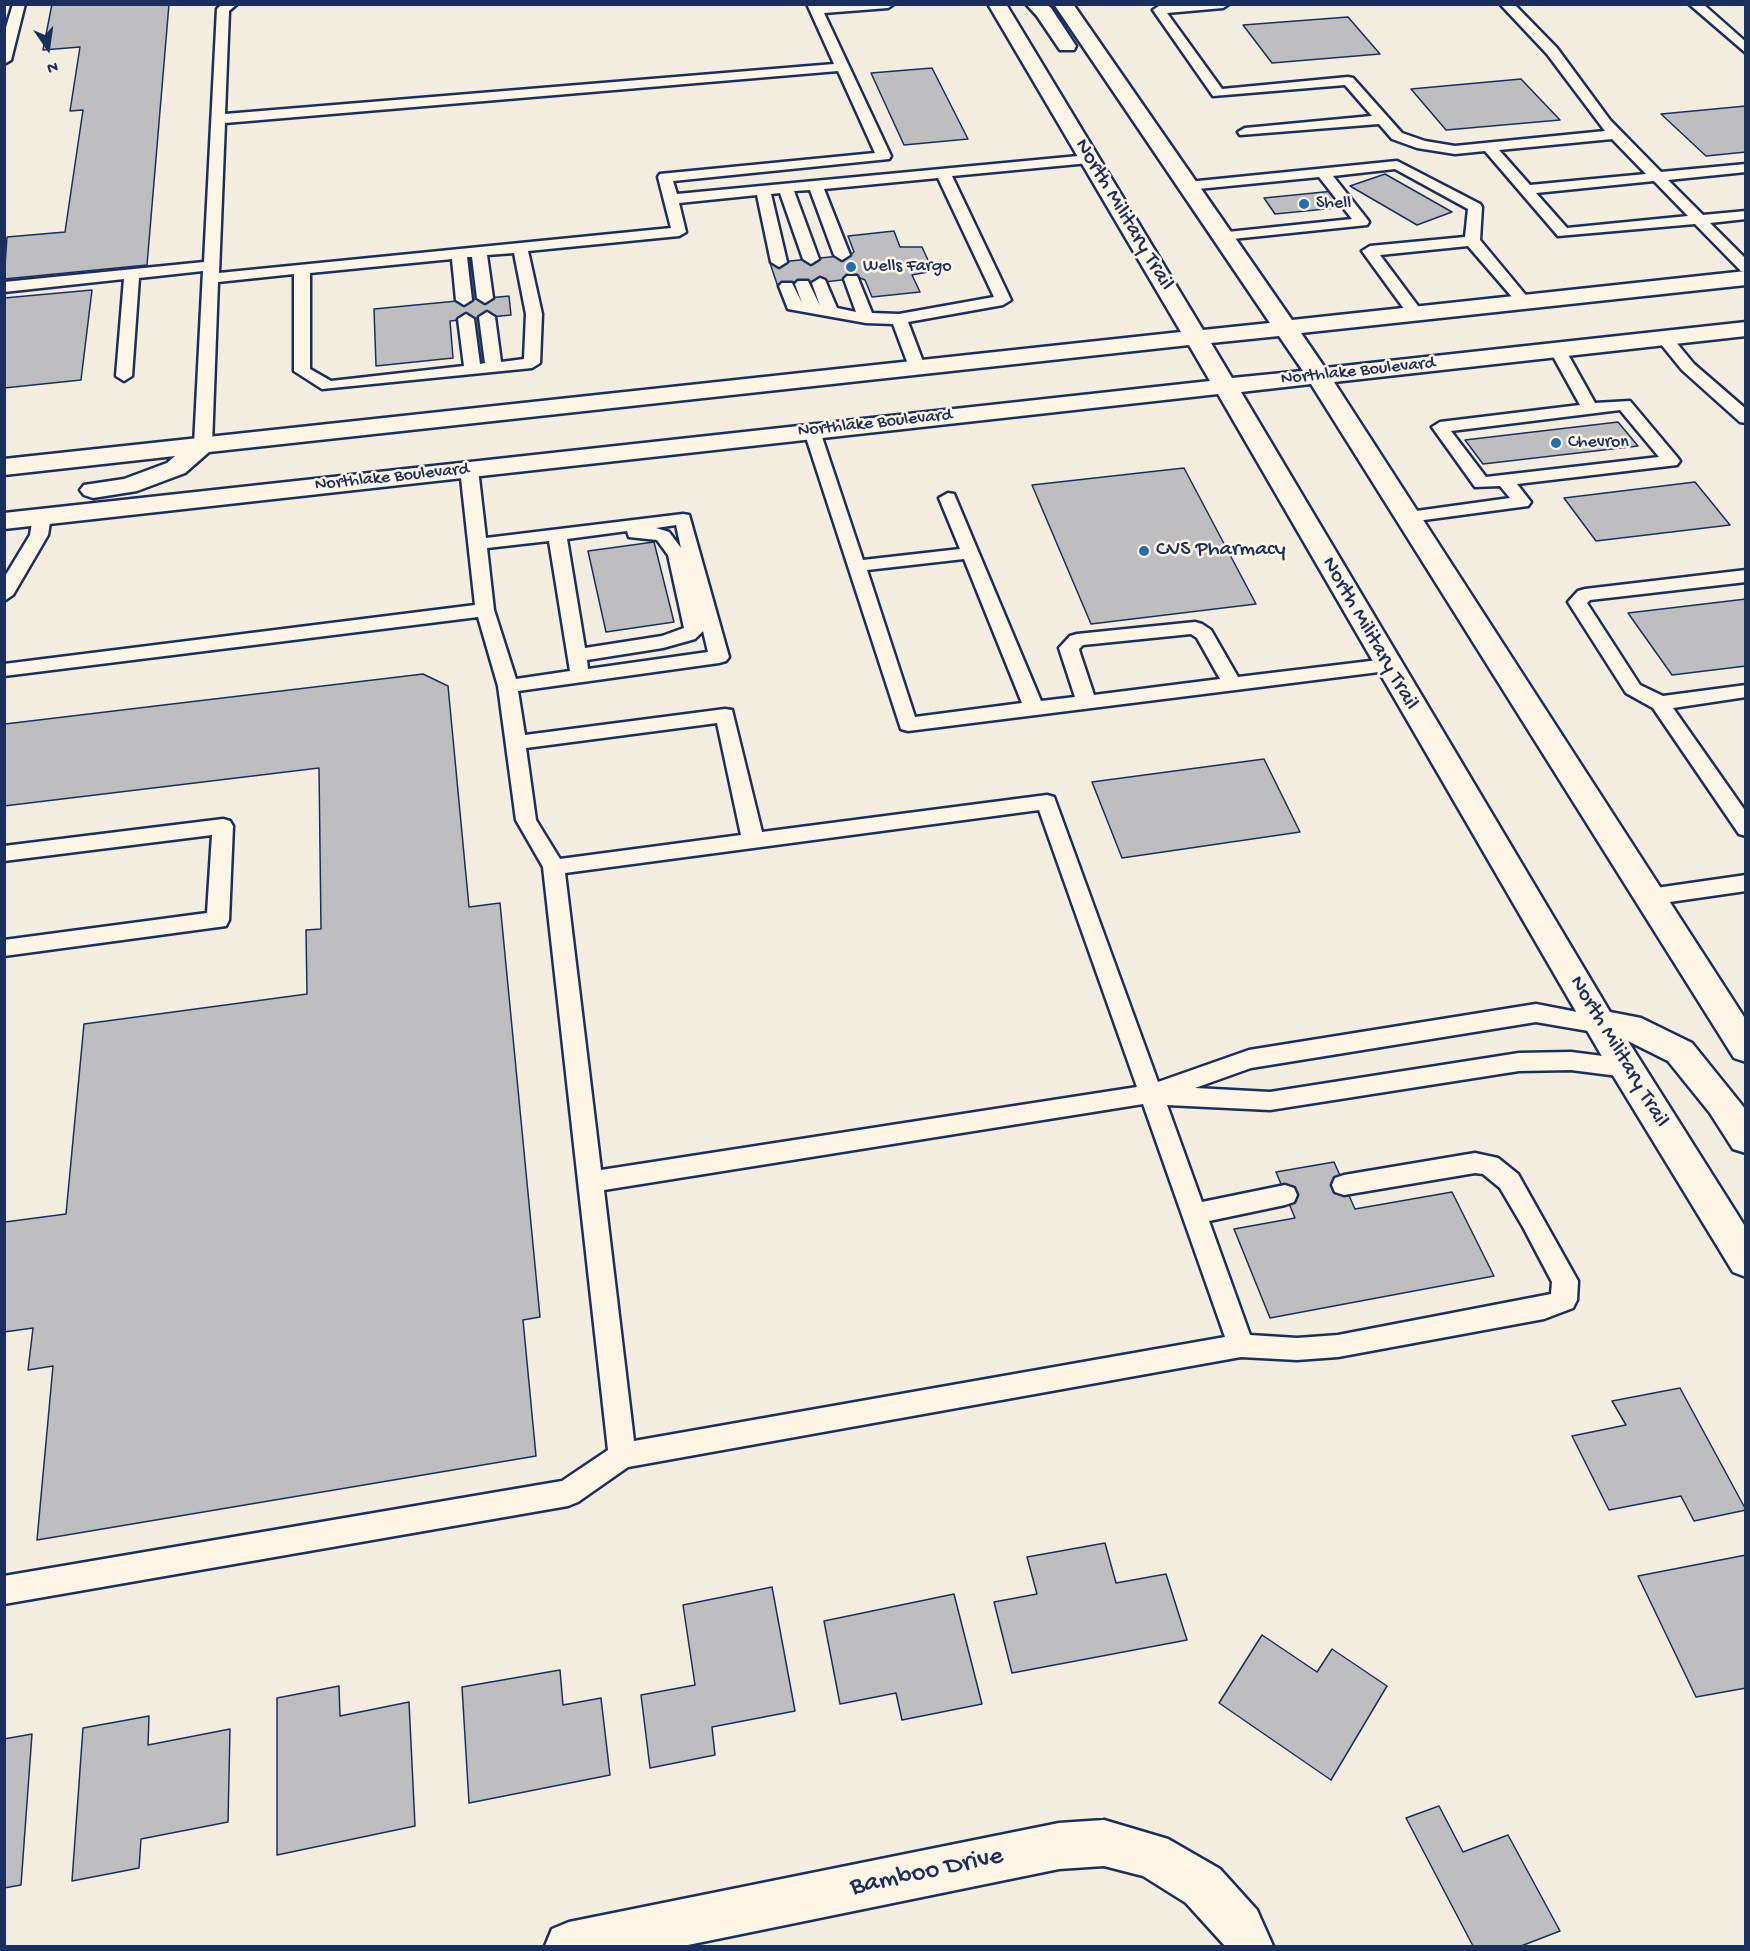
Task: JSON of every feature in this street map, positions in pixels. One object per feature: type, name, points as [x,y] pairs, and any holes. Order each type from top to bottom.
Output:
[{"type":"main road","name":"North Military Trail","points":[[997,4],[1225,386],[1626,1068],[1746,1261]]},
{"type":"main road","points":[[1035,4],[1044,12],[1080,65]]},
{"type":"main road","points":[[1063,4],[1319,377],[1746,1048]]},
{"type":"main road","points":[[1092,83],[1153,135]]},
{"type":"main road","points":[[4,467],[1746,278]]},
{"type":"main road","name":"Northlake Boulevard","points":[[4,520],[1746,329]]},
{"type":"main road","points":[[4,499],[128,486],[176,468],[203,445]]},
{"type":"main road","points":[[1600,1024],[1629,1027],[1680,1052],[1722,1102],[1746,1139]]},
{"type":"main road","name":"Bamboo Drive","points":[[569,1947],[1059,1846],[1104,1843],[1152,1855],[1203,1886],[1240,1927],[1249,1947]]},
{"type":"lane","points":[[4,60],[19,4]]},
{"type":"lane","points":[[203,445],[223,9],[231,4]]},
{"type":"lane","points":[[4,287],[132,274],[302,269],[679,232],[665,177],[884,156],[815,7],[888,4]]},
{"type":"lane","points":[[1223,4],[1159,10],[1218,93],[1348,81],[1384,118],[1397,136],[1422,145],[1455,150],[1616,134]]},
{"type":"lane","points":[[1506,4],[1552,51],[1616,134],[1746,268]]},
{"type":"lane","points":[[1695,4],[1746,49]]},
{"type":"lane","points":[[218,119],[843,67]]},
{"type":"lane","points":[[1245,132],[1384,118]]},
{"type":"lane","points":[[1489,147],[1563,233],[1746,215]]},
{"type":"lane","points":[[671,199],[1089,159]]},
{"type":"lane","points":[[1188,186],[1397,165],[1474,207],[1472,240],[1524,302]]},
{"type":"lane","points":[[1525,190],[1746,168]]},
{"type":"lane","points":[[787,286],[794,306],[866,318],[898,319],[1003,300],[943,173]]},
{"type":"lane","points":[[1323,173],[1362,222],[1370,251],[1416,314]]},
{"type":"lane","points":[[787,188],[842,255]]},
{"type":"lane","points":[[787,188],[826,257]]},
{"type":"lane","points":[[787,188],[803,259]]},
{"type":"lane","points":[[779,262],[787,188]]},
{"type":"lane","points":[[1223,236],[1362,222]]},
{"type":"lane","points":[[1370,251],[1472,240]]},
{"type":"lane","points":[[302,269],[302,371],[328,386],[532,363],[534,314],[520,247]]},
{"type":"lane","points":[[485,251],[492,297]]},
{"type":"lane","points":[[459,253],[464,300]]},
{"type":"lane","points":[[124,376],[132,274]]},
{"type":"lane","points":[[852,279],[866,318]]},
{"type":"lane","points":[[830,312],[828,282],[848,315]]},
{"type":"lane","points":[[804,284],[812,309]]},
{"type":"lane","points":[[494,316],[500,367]]},
{"type":"lane","points":[[466,319],[473,370]]},
{"type":"lane","points":[[898,319],[916,367]]},
{"type":"lane","points":[[1664,338],[1688,366],[1746,418]]},
{"type":"lane","points":[[1557,349],[1590,409]]},
{"type":"lane","points":[[1624,405],[1671,461],[1505,480],[1481,483],[1440,427],[1624,405]]},
{"type":"lane","points":[[812,431],[908,724],[1388,665]]},
{"type":"lane","points":[[469,469],[485,610],[508,686],[526,820],[554,867],[622,1456]]},
{"type":"lane","points":[[1409,517],[1522,502],[1505,480]]},
{"type":"lane","points":[[948,498],[1034,708]]},
{"type":"lane","points":[[4,595],[39,535],[42,516]]},
{"type":"lane","points":[[478,544],[683,519],[719,657],[508,686]]},
{"type":"lane","points":[[577,655],[663,642],[688,635],[694,630],[677,554],[663,536],[651,532],[614,534],[600,530]]},
{"type":"lane","points":[[557,535],[580,676]]},
{"type":"lane","points":[[856,566],[971,553]]},
{"type":"lane","points":[[1746,576],[1585,595],[1577,602],[1633,689],[1660,703],[1746,829]]},
{"type":"lane","points":[[4,670],[485,610]]},
{"type":"lane","points":[[1086,702],[1069,648],[1077,640],[1196,628],[1204,634],[1232,684]]},
{"type":"lane","points":[[1660,703],[1746,691]]},
{"type":"lane","points":[[516,743],[725,714],[753,840]]},
{"type":"lane","points":[[554,867],[1047,802],[1241,1346]]},
{"type":"lane","points":[[4,854],[223,826],[218,920],[4,948]]},
{"type":"lane","points":[[1650,897],[1746,883]]},
{"type":"lane","points":[[591,1182],[1150,1094],[1249,1059],[1536,1013],[1600,1024]]},
{"type":"lane","points":[[1150,1094],[1269,1101],[1519,1062],[1571,1061],[1626,1068]]},
{"type":"lane","points":[[4,1590],[568,1493],[622,1456],[1241,1346],[1296,1349],[1338,1346],[1544,1308],[1563,1300],[1565,1281],[1532,1220],[1509,1181],[1489,1165],[1475,1163],[1344,1185]]},
{"type":"lane","points":[[1194,1214],[1285,1195]]},
{"type":"building","points":[[52,4],[169,4],[147,265],[4,279],[7,237],[65,232],[83,110],[70,111],[80,47],[43,50]]},
{"type":"building","points":[[1348,17],[1380,54],[1272,63],[1243,25]]},
{"type":"building","points":[[932,68],[968,139],[904,145],[871,73]]},
{"type":"building","points":[[1521,79],[1560,120],[1446,130],[1411,89]]},
{"type":"building","points":[[1746,106],[1746,152],[1706,156],[1661,114]]},
{"type":"building","points":[[1385,174],[1452,212],[1417,225],[1350,186]]},
{"type":"building","points":[[1334,191],[1346,207],[1275,214],[1264,198]]},
{"type":"building","name":"Wells Fargo","points":[[894,231],[900,247],[922,247],[933,271],[912,275],[920,292],[872,297],[865,280],[860,278],[778,287],[770,263],[850,255],[854,252],[848,236]]},
{"type":"building","points":[[92,290],[81,380],[4,388],[4,298]]},
{"type":"building","points":[[509,296],[511,315],[450,321],[453,358],[376,366],[374,309]]},
{"type":"building","points":[[1618,422],[1638,446],[1483,464],[1465,440]]},
{"type":"building","points":[[1184,468],[1256,604],[1091,624],[1032,485]]},
{"type":"building","points":[[1695,482],[1730,525],[1596,541],[1564,498]]},
{"type":"building","points":[[654,542],[674,622],[606,632],[588,551]]},
{"type":"building","points":[[1746,599],[1746,666],[1672,675],[1628,613]]},
{"type":"building","points":[[423,674],[448,686],[469,907],[500,903],[540,1317],[523,1320],[536,1456],[37,1540],[53,1366],[28,1370],[33,1328],[4,1332],[5,1222],[66,1214],[84,1024],[307,994],[306,930],[321,929],[319,768],[4,806],[5,724]]},
{"type":"building","points":[[1264,759],[1300,832],[1122,858],[1092,782]]},
{"type":"building","points":[[1334,1162],[1355,1209],[1452,1192],[1494,1276],[1270,1318],[1234,1229],[1295,1218],[1276,1172]]},
{"type":"building","points":[[1680,1388],[1746,1510],[1694,1521],[1681,1496],[1609,1510],[1572,1436],[1626,1425],[1612,1401]]},
{"type":"building","points":[[1105,1543],[1116,1583],[1166,1574],[1187,1640],[1012,1673],[994,1602],[1037,1594],[1027,1557]]},
{"type":"building","points":[[1746,1555],[1746,1688],[1696,1697],[1638,1576]]},
{"type":"building","points":[[772,1587],[795,1711],[712,1727],[715,1755],[650,1768],[641,1695],[695,1685],[683,1605]]},
{"type":"building","points":[[954,1594],[982,1704],[902,1720],[896,1693],[840,1704],[824,1621]]},
{"type":"building","points":[[1262,1635],[1317,1672],[1332,1649],[1387,1686],[1331,1780],[1219,1703]]},
{"type":"building","points":[[560,1670],[563,1705],[601,1698],[610,1775],[469,1803],[462,1687]]},
{"type":"building","points":[[339,1686],[340,1716],[409,1702],[415,1826],[277,1855],[277,1698]]},
{"type":"building","points":[[149,1716],[148,1745],[230,1729],[228,1822],[141,1839],[139,1868],[72,1881],[83,1728]]},
{"type":"building","points":[[32,1734],[21,1885],[4,1888],[4,1739]]},
{"type":"building","points":[[1439,1806],[1463,1852],[1508,1835],[1560,1931],[1521,1946],[1473,1946],[1406,1818]]},
{"type":"place","name":"Shell","points":[[1304,204]]},
{"type":"place","name":"Wells Fargo","points":[[851,267]]},
{"type":"place","name":"Chevron","points":[[1556,443]]},
{"type":"place","name":"CVS Pharmacy","points":[[1144,551]]}]
